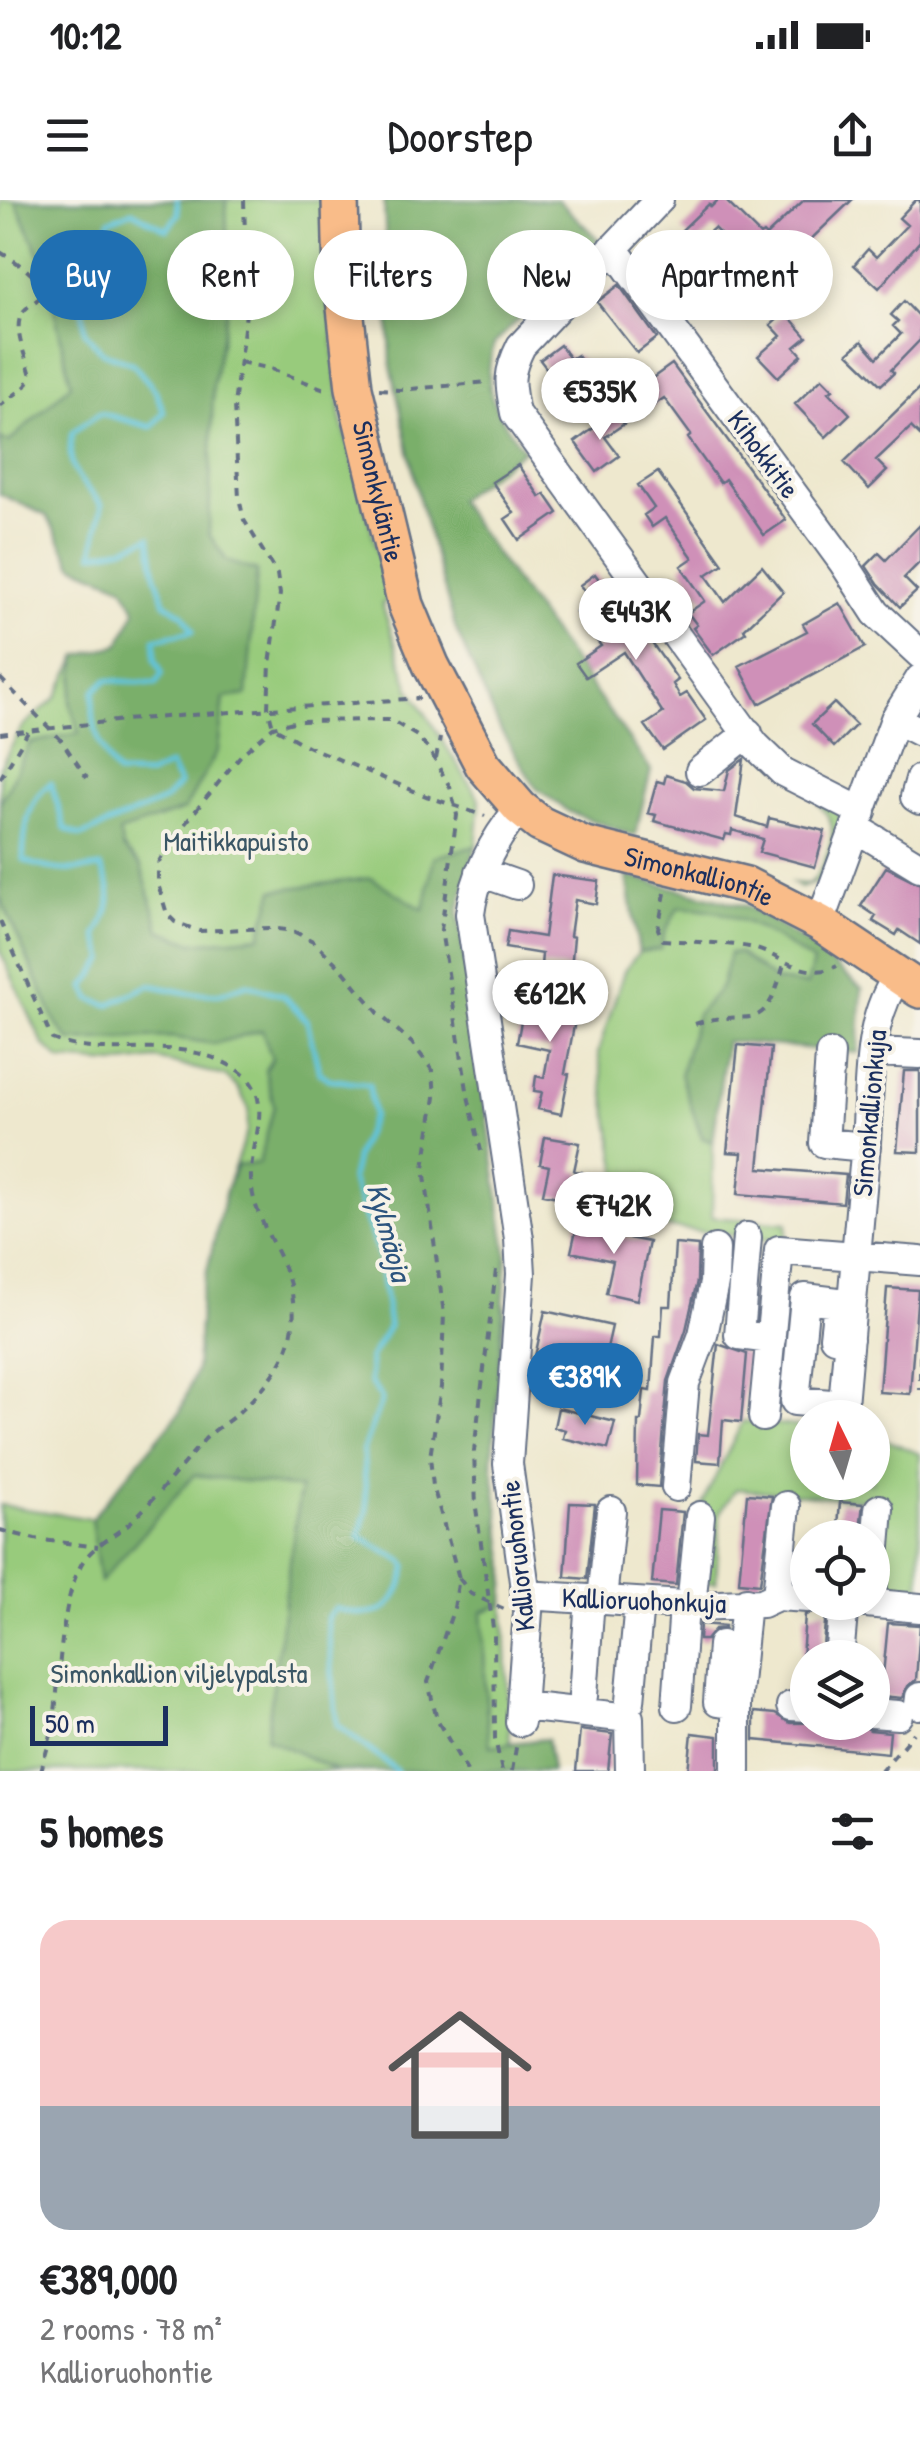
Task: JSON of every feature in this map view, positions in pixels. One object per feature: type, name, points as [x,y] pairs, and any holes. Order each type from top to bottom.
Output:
[{"type":"main road","name":"Simonkyläntie","points":[[340,200],[342,281],[354,388],[406,605],[434,694],[483,765]]},
{"type":"main road","name":"Simonkalliontie","points":[[483,765],[506,814],[560,836],[746,885],[820,923],[909,983]]},
{"type":"street","points":[[659,200],[521,346],[510,369],[515,413],[769,761],[798,786],[859,820],[920,867]]},
{"type":"street","name":"Kihokkitie","points":[[613,248],[833,547],[876,612],[920,654]]},
{"type":"street","points":[[820,923],[895,719],[920,679]]},
{"type":"street","points":[[895,719],[920,732]]},
{"type":"street","points":[[700,771],[748,733]]},
{"type":"street","points":[[920,779],[915,797],[920,800]]},
{"type":"street","name":"Kallioruohontie","points":[[506,814],[472,892],[470,914],[519,1239],[521,1274],[508,1464],[530,1606],[524,1702]]},
{"type":"street","points":[[480,872],[517,886]]},
{"type":"street","name":"Simonkallionkuja","points":[[848,1339],[878,1013],[886,992],[909,983]]},
{"type":"street","points":[[873,1052],[920,1054]]},
{"type":"street","points":[[830,1054],[824,1143],[866,1146]]},
{"type":"street","points":[[739,1335],[747,1238]]},
{"type":"street","points":[[676,1488],[684,1382],[704,1336],[714,1282],[715,1249]]},
{"type":"street","points":[[763,1416],[780,1250],[920,1260]]},
{"type":"street","points":[[704,1336],[771,1338]]},
{"type":"street","points":[[736,1771],[736,1704],[786,1506]]},
{"type":"street","points":[[877,1520],[879,1509]]},
{"type":"street","points":[[582,1696],[611,1511]]},
{"type":"street","points":[[677,1706],[700,1516]]},
{"type":"street","name":"Kallioruohonkuja","points":[[530,1606],[596,1600],[688,1606],[790,1599]]},
{"type":"street","points":[[630,1701],[639,1603]]},
{"type":"street","points":[[890,1605],[920,1608]]},
{"type":"street","points":[[722,1645],[718,1702],[736,1704]]},
{"type":"street","points":[[524,1702],[628,1718],[630,1771]]},
{"type":"path","points":[[244,200],[248,306],[234,405],[239,498],[244,520],[277,574],[280,594],[270,664],[268,708],[273,727],[307,746],[454,806],[506,814]]},
{"type":"path","points":[[0,252],[26,274],[36,277],[42,286],[42,296],[21,314],[19,322],[22,350],[32,376],[26,386],[0,406]]},
{"type":"path","points":[[240,362],[270,368],[330,391],[509,384]]},
{"type":"path","points":[[0,678],[62,740],[87,778]]},
{"type":"path","points":[[0,734],[434,694]]},
{"type":"path","points":[[481,1152],[468,1096],[442,930],[455,845],[450,787],[417,736],[399,724],[381,718],[297,721],[273,727],[241,755],[162,849],[158,884],[167,914],[175,922],[199,931],[271,928],[293,931],[313,942],[341,968],[380,1015],[412,1043],[433,1072],[435,1097],[424,1168],[444,1314],[441,1387],[430,1458],[433,1486],[459,1578],[470,1594],[489,1604],[530,1606]]},
{"type":"path","points":[[436,760],[443,729]]},
{"type":"path","points":[[0,779],[28,731]]},
{"type":"path","points":[[668,878],[658,930],[660,938],[746,947],[784,964],[813,970],[830,970],[846,962]]},
{"type":"path","points":[[0,921],[52,1038],[92,1050],[171,1047],[208,1056],[238,1070],[254,1086],[261,1123],[250,1178],[253,1198],[288,1274],[294,1302],[287,1357],[266,1386],[205,1439],[131,1522],[83,1562],[63,1631],[55,1718],[41,1771]]},
{"type":"path","points":[[695,1024],[759,1014],[774,999],[784,964]]},
{"type":"path","points":[[497,1262],[474,1452],[476,1508],[496,1660],[492,1710],[502,1771]]},
{"type":"path","points":[[920,1356],[920,1390]]},
{"type":"path","points":[[0,1530],[98,1547]]},
{"type":"path","points":[[459,1578],[454,1608],[428,1682],[436,1720],[468,1771]]},
{"type":"path","points":[[512,1771],[524,1702]]},
{"type":"path","points":[[881,1771],[906,1711]]},
{"type":"green space","name":"Maitikkapuisto","points":[[0,200],[330,200],[331,230],[314,230],[314,320],[333,320],[341,417],[390,598],[382,604],[410,689],[480,800],[476,846],[458,911],[505,1310],[492,1463],[506,1567],[510,1743],[547,1739],[552,1771],[0,1771],[0,1505],[91,1519],[180,1412],[196,1370],[201,1297],[226,1190],[247,1131],[249,1109],[238,1088],[225,1076],[156,1059],[114,1064],[60,1060],[43,1044],[0,951],[0,767],[23,726],[56,698],[78,656],[119,645],[136,610],[123,586],[73,565],[47,516],[0,494]]},
{"type":"green space","name":"Maitikkapuisto","points":[[15,200],[226,200],[227,230],[167,230],[167,320],[225,320],[213,384],[209,534],[227,561],[257,571],[247,695],[224,698],[218,750],[184,810],[119,832],[123,848],[141,866],[160,930],[193,943],[260,936],[274,890],[371,878],[424,910],[434,857],[476,846],[458,911],[507,1254],[492,1463],[506,1567],[504,1604],[482,1612],[488,1729],[490,1746],[547,1739],[552,1771],[337,1771],[266,1738],[300,1488],[194,1475],[100,1582],[91,1519],[180,1412],[196,1370],[201,1297],[226,1190],[237,1165],[259,1163],[274,1106],[265,1070],[272,1059],[262,1030],[214,1044],[170,1037],[70,1041],[57,1025],[0,897],[0,804],[30,743],[79,733],[70,703],[78,656],[119,645],[136,610],[123,586],[73,565],[47,516],[0,494],[0,439],[9,442],[71,384],[56,320],[147,320],[147,230],[30,230],[30,234]]},
{"type":"green space","points":[[384,200],[558,200],[589,230],[487,230],[487,320],[518,320],[494,344],[490,388],[499,413],[524,450],[457,500],[651,770],[635,836],[569,812],[536,788],[501,731],[456,630],[419,499],[391,365],[389,320],[467,320],[467,230],[385,230]]},
{"type":"green space","points":[[818,803],[838,811],[843,828],[821,881],[800,888],[793,883],[809,884],[814,879],[831,839],[830,821]]},
{"type":"green space","points":[[627,876],[749,907],[811,946],[862,989],[726,1041],[713,1142],[712,1217],[787,1223],[786,1242],[626,1222],[598,1052],[624,971],[639,952]]},
{"type":"green space","points":[[627,876],[749,907],[811,946],[862,989],[858,1053],[726,1041],[713,1142],[702,1138],[680,1075],[697,1014],[721,987],[730,953],[739,953],[776,981],[807,985],[813,962],[750,924],[697,908],[678,908],[661,949],[639,952]]},
{"type":"green space","points":[[743,1421],[790,1425],[790,1494],[736,1489],[720,1512],[716,1583],[692,1581],[698,1512]]},
{"type":"green space","points":[[890,1441],[920,1454],[920,1600],[890,1598],[888,1502],[865,1500],[890,1500]]},
{"type":"building","points":[[718,200],[725,200],[755,230],[682,230],[709,204],[711,207]]},
{"type":"building","points":[[804,200],[852,200],[821,230],[772,230]]},
{"type":"building","points":[[920,200],[920,241],[879,288],[854,265],[868,249],[876,257],[907,225],[899,218]]},
{"type":"building","points":[[619,285],[626,295],[626,320],[644,320],[657,338],[637,353],[606,313],[606,295]]},
{"type":"building","points":[[904,301],[920,318],[920,340],[881,385],[848,353],[862,341],[877,358],[901,334],[893,326],[898,321],[891,315]]},
{"type":"building","points":[[776,320],[792,320],[807,337],[795,347],[802,355],[778,377],[758,356],[781,336],[771,325]]},
{"type":"building","points":[[560,345],[570,359],[577,355],[599,385],[574,404],[540,360]]},
{"type":"building","points":[[672,364],[786,520],[764,535],[725,479],[720,483],[664,398],[650,408],[637,389]]},
{"type":"building","points":[[822,378],[833,389],[829,392],[850,414],[826,437],[795,404]]},
{"type":"building","points":[[920,388],[920,436],[911,427],[876,460],[887,471],[869,489],[844,462]]},
{"type":"building","points":[[615,412],[624,424],[605,437],[619,456],[597,472],[575,442]]},
{"type":"building","points":[[518,465],[540,497],[545,494],[558,513],[519,540],[505,519],[514,513],[492,482]]},
{"type":"building","points":[[658,472],[723,564],[706,575],[725,602],[762,566],[783,592],[744,629],[746,632],[713,655],[693,628],[697,625],[688,613],[705,601],[681,566],[693,558],[665,518],[652,527],[644,515],[654,508],[638,485]]},
{"type":"building","points":[[920,525],[920,562],[904,578],[917,591],[900,607],[866,566],[879,553],[886,560]]},
{"type":"building","points":[[595,574],[637,632],[642,629],[678,680],[673,684],[680,697],[687,693],[706,720],[663,750],[645,725],[663,713],[624,652],[586,677],[576,663],[601,646],[576,612],[591,601],[580,585]]},
{"type":"building","points":[[840,603],[865,647],[759,704],[739,666],[807,631],[803,624]]},
{"type":"building","points":[[834,703],[856,725],[834,747],[812,724]]},
{"type":"building","points":[[744,759],[736,817],[767,827],[769,818],[825,831],[815,867],[759,852],[763,839],[732,830],[724,840],[654,821],[656,815],[648,813],[657,781],[664,783],[666,775],[694,788],[724,791],[729,770]]},
{"type":"building","points":[[886,867],[920,884],[920,944],[899,930],[896,935],[873,921],[876,916],[861,906]]},
{"type":"building","points":[[552,875],[599,881],[596,904],[575,900],[571,969],[541,966],[542,954],[505,948],[508,931],[544,937]]},
{"type":"building","points":[[526,995],[578,1005],[561,1114],[538,1109],[542,1092],[534,1091],[536,1076],[544,1078],[549,1050],[517,1043]]},
{"type":"building","points":[[738,1045],[771,1048],[759,1168],[846,1175],[843,1203],[738,1194],[742,1153],[727,1152]]},
{"type":"building","points":[[904,1071],[920,1071],[920,1152],[897,1151]]},
{"type":"building","points":[[545,1137],[580,1143],[574,1171],[582,1172],[576,1201],[543,1194],[549,1166],[540,1164]]},
{"type":"building","points":[[578,1221],[604,1226],[603,1233],[649,1242],[637,1300],[606,1293],[613,1261],[571,1252]]},
{"type":"building","points":[[675,1244],[698,1246],[697,1281],[686,1330],[668,1381],[659,1487],[637,1485],[638,1421],[644,1390],[651,1391],[655,1336],[661,1336],[663,1306],[671,1306]]},
{"type":"building","points":[[887,1288],[918,1290],[910,1394],[879,1392]]},
{"type":"building","points":[[545,1311],[612,1326],[606,1353],[582,1348],[574,1384],[545,1378],[548,1364],[534,1361]]},
{"type":"building","points":[[718,1344],[747,1354],[741,1422],[723,1420],[720,1463],[696,1461],[698,1434],[708,1435]]},
{"type":"building","points":[[558,1408],[615,1422],[608,1449],[563,1438],[565,1430],[554,1427]]},
{"type":"building","points":[[747,1494],[772,1496],[760,1584],[739,1582]]},
{"type":"building","points":[[840,1502],[863,1504],[861,1520],[838,1520]]},
{"type":"building","points":[[570,1503],[595,1504],[587,1579],[565,1577]]},
{"type":"building","points":[[659,1510],[683,1512],[676,1585],[652,1583]]},
{"type":"building","points":[[805,1620],[825,1620],[824,1640],[803,1640]]},
{"type":"building","points":[[888,1623],[920,1625],[916,1680],[907,1686],[902,1698],[890,1697],[890,1640],[886,1640]]},
{"type":"building","points":[[700,1624],[725,1628],[715,1629],[706,1640],[699,1640]]},
{"type":"building","points":[[754,1712],[775,1714],[790,1723],[790,1740],[889,1740],[888,1753],[754,1740]]},
{"type":"building","points":[[580,1730],[612,1734],[608,1771],[576,1771]]},
{"type":"building","points":[[692,1733],[718,1736],[718,1771],[688,1771]]},
{"type":"waterway","name":"Kylmäoja","points":[[177,200],[178,214],[167,230],[132,211],[109,221],[82,301],[85,332],[102,352],[133,364],[155,390],[164,412],[151,427],[100,413],[72,432],[71,456],[75,472],[102,505],[93,554],[124,548],[150,537],[156,577],[165,603],[183,614],[193,631],[155,639],[155,659],[162,673],[156,684],[107,680],[94,691],[97,735],[117,774],[149,775],[170,765],[179,784],[165,800],[81,836],[65,829],[51,783],[32,807],[23,860],[62,870],[101,867],[110,901],[97,935],[105,959],[85,987],[91,999],[108,1005],[150,985],[188,993],[219,994],[247,984],[284,996],[307,1021],[319,1072],[328,1079],[369,1085],[373,1115],[351,1179],[379,1255],[389,1326],[370,1358],[370,1382],[382,1399],[363,1450],[367,1511],[359,1536],[407,1567],[397,1594],[383,1610],[363,1614],[335,1608],[327,1618],[337,1725],[397,1771]]},
{"type":"park label","name":"Simonkallion viljelypalsta","points":[[179,1673]]}]
